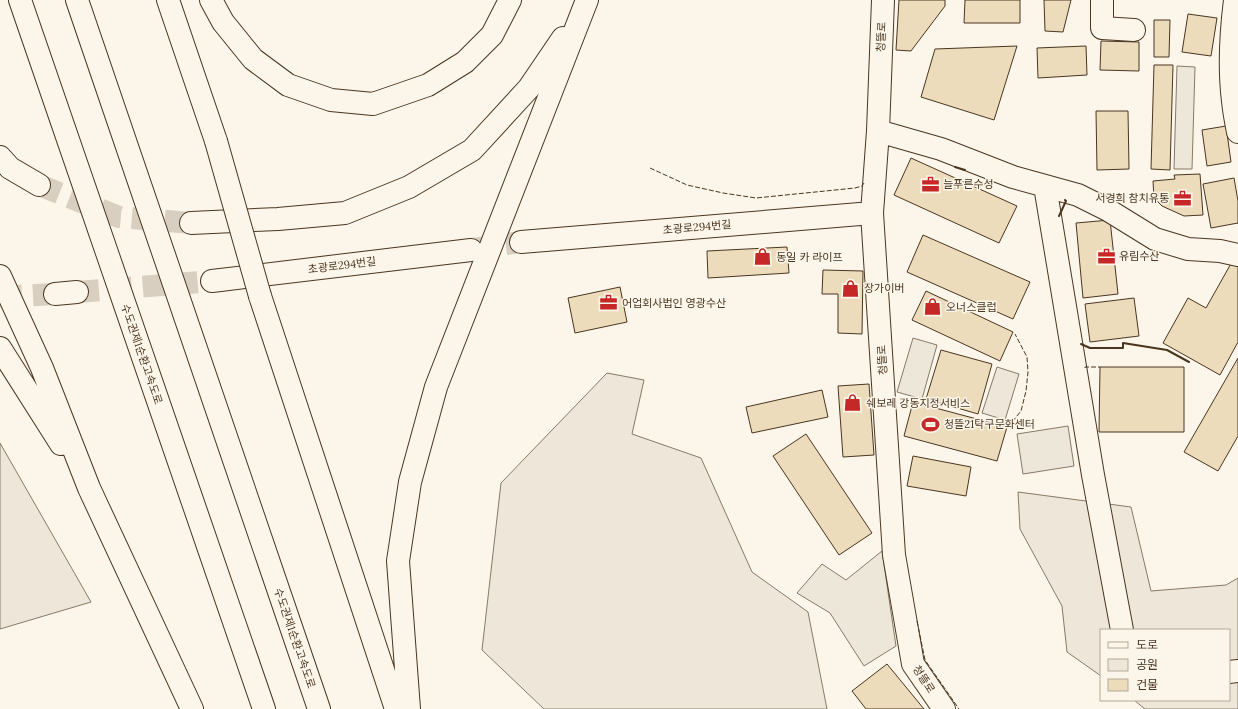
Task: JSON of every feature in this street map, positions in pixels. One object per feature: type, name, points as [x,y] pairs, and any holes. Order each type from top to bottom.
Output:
[{"type":"main road","name":"수도권제1순환고속도로","points":[[20,0],[264,709]]},
{"type":"main road","name":"수도권제1순환고속도로","points":[[77,0],[319,709]]},
{"type":"main road","points":[[168,0],[216,141],[260,296],[396,709]]},
{"type":"main road","points":[[211,0],[223,22],[253,59],[288,85],[331,100],[373,104],[428,85],[465,62],[492,35],[510,0]]},
{"type":"main road","name":"청뜰로","points":[[883,0],[878,131],[872,213],[894,555],[913,664],[944,709]]},
{"type":"main road","points":[[1102,0],[1102,28],[1134,30]]},
{"type":"main road","points":[[1235,0],[1231,56],[1232,100],[1238,132]]},
{"type":"main road","points":[[191,223],[278,219],[345,213],[409,187],[472,150],[529,88],[587,2]]},
{"type":"main road","points":[[409,709],[398,561],[410,482],[436,387],[587,2]]},
{"type":"main road","points":[[878,131],[941,149],[1013,177],[1078,195],[1108,210],[1155,239],[1188,249],[1238,254]]},
{"type":"main road","points":[[0,157],[10,168],[39,185]]},
{"type":"main road","points":[[1045,186],[1093,475],[1122,629]]},
{"type":"main road","name":"초광로294번길","points":[[521,242],[872,213]]},
{"type":"main road","name":"초광로294번길","points":[[212,281],[471,250]]},
{"type":"main road","points":[[0,276],[42,368],[88,488],[192,709]]},
{"type":"main road","points":[[55,294],[77,292]]},
{"type":"main road","points":[[0,348],[88,488]]},
{"type":"green space","points":[[997,367],[1019,374],[1005,420],[982,413]]},
{"type":"green space","points":[[607,373],[644,380],[632,434],[701,458],[752,572],[808,612],[827,709],[544,709],[482,650],[501,483]]},
{"type":"green space","points":[[0,443],[91,602],[0,629]]},
{"type":"green space","points":[[1018,492],[1131,507],[1151,591],[1226,585],[1238,578],[1238,709],[1145,709],[1135,701],[1230,701],[1230,629],[1100,629],[1100,675],[1067,652],[1062,606],[1020,529]]},
{"type":"shaded area","points":[[1177,66],[1195,67],[1192,169],[1174,169]]},
{"type":"shaded area","points":[[913,338],[937,345],[922,399],[897,392]]},
{"type":"shaded area","points":[[1068,426],[1074,466],[1023,474],[1017,434]]},
{"type":"shaded area","points":[[882,551],[896,646],[864,666],[830,613],[797,593],[822,564],[846,580]]},
{"type":"building","points":[[899,0],[945,0],[945,6],[911,51],[896,50]]},
{"type":"building","points":[[965,0],[1020,0],[1020,23],[964,23]]},
{"type":"building","points":[[1044,0],[1071,0],[1063,32],[1045,31]]},
{"type":"building","points":[[1188,14],[1217,18],[1211,56],[1182,52]]},
{"type":"building","points":[[1154,20],[1170,20],[1169,57],[1154,57]]},
{"type":"building","points":[[1101,41],[1139,42],[1139,71],[1100,70]]},
{"type":"building","points":[[1017,46],[994,120],[921,97],[935,49]]},
{"type":"building","points":[[1086,46],[1087,75],[1038,78],[1037,48]]},
{"type":"building","points":[[1154,65],[1173,65],[1170,170],[1151,169]]},
{"type":"building","points":[[1096,111],[1128,111],[1129,169],[1097,170]]},
{"type":"building","points":[[1226,126],[1231,162],[1207,166],[1202,130]]},
{"type":"building","points":[[911,158],[1017,206],[999,243],[894,195]]},
{"type":"building","points":[[1200,174],[1203,215],[1184,216],[1162,206],[1154,198],[1153,181],[1175,179],[1174,175]]},
{"type":"building","points":[[1234,178],[1238,201],[1238,223],[1211,228],[1203,184]]},
{"type":"building","points":[[1110,220],[1118,294],[1083,298],[1076,223]]},
{"type":"building","points":[[923,235],[1030,282],[1013,319],[907,272]]},
{"type":"building","points":[[787,247],[789,273],[708,278],[707,251]]},
{"type":"building","points":[[1233,260],[1238,263],[1238,342],[1220,375],[1163,343],[1188,298],[1206,308]]},
{"type":"building","points":[[823,270],[863,271],[862,334],[838,333],[838,294],[822,294]]},
{"type":"building","points":[[620,287],[627,322],[575,333],[568,298]]},
{"type":"building","points":[[926,291],[1013,332],[1000,361],[912,320]]},
{"type":"building","points":[[1134,298],[1139,336],[1090,342],[1085,304]]},
{"type":"building","points":[[941,350],[992,364],[978,414],[926,399]]},
{"type":"building","points":[[1238,358],[1238,436],[1218,471],[1184,452]]},
{"type":"building","points":[[1100,367],[1184,367],[1184,432],[1099,432]]},
{"type":"building","points":[[869,384],[874,455],[843,457],[838,386]]},
{"type":"building","points":[[822,390],[828,417],[752,433],[746,407]]},
{"type":"building","points":[[913,402],[1007,427],[997,461],[904,436]]},
{"type":"building","points":[[806,434],[872,533],[839,555],[773,456]]},
{"type":"building","points":[[913,456],[971,467],[966,496],[907,486]]},
{"type":"building","points":[[887,664],[924,709],[866,709],[852,691]]},
{"type":"tunnel","points":[[39,185],[119,217],[191,223]]},
{"type":"tunnel","points":[[473,249],[521,242]]},
{"type":"tunnel","points":[[77,292],[212,281]]},
{"type":"tunnel","points":[[0,297],[55,294]]},
{"type":"fence","points":[[650,168],[687,185],[756,198],[855,188],[862,186],[864,183]]},
{"type":"fence","points":[[1008,427],[1021,411],[1026,391],[1028,372],[1027,357],[1015,334]]},
{"type":"fence","points":[[1085,368],[1100,367]]},
{"type":"fence","points":[[917,621],[925,660],[959,709]]},
{"type":"wall","points":[[955,167],[965,170]]},
{"type":"wall","points":[[1059,216],[1066,201],[1065,200]]},
{"type":"wall","points":[[1081,344],[1090,348],[1123,348],[1123,343],[1167,350],[1189,362]]},
{"type":"place","name":"늘푸른수성","points":[[930,184]]},
{"type":"place","name":"서경희 참치유통","points":[[1182,198]]},
{"type":"place","name":"유림수산","points":[[1106,256]]},
{"type":"place","name":"동일 카 라이프","points":[[763,257]]},
{"type":"place","name":"장가이버","points":[[851,288]]},
{"type":"place","name":"어업회사법인 영광수산","points":[[609,303]]},
{"type":"place","name":"오너스클럽","points":[[933,307]]},
{"type":"place","name":"쉐보레 강동지정서비스","points":[[853,403]]},
{"type":"place","name":"청뜰21탁구문화센터","points":[[931,424]]}]
